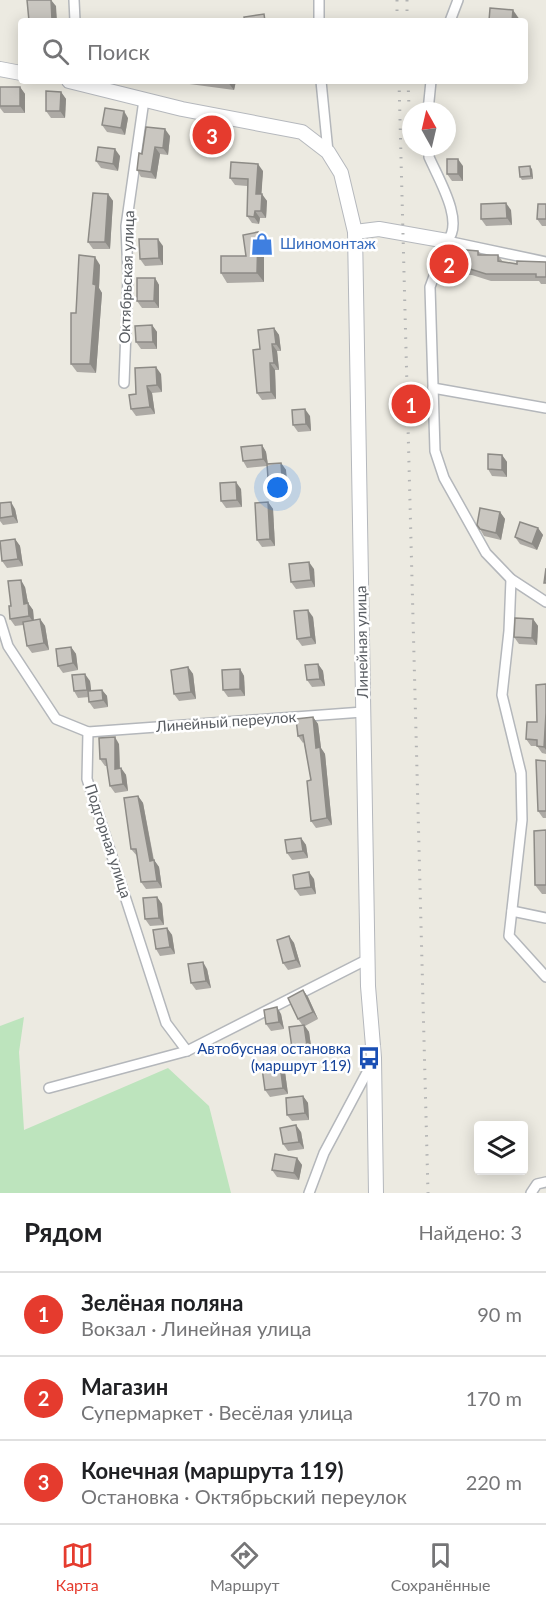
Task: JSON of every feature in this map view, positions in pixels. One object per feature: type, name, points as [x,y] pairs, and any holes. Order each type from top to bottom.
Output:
[{"type":"street","points":[[74,0],[75,18]]},
{"type":"street","points":[[319,0],[319,18]]},
{"type":"street","points":[[451,18],[458,0]]},
{"type":"street","points":[[0,69],[18,72]]},
{"type":"street","points":[[82,84],[144,100],[302,132],[328,152]]},
{"type":"street","name":"Линейная улица","points":[[321,84],[328,152],[341,172],[355,232],[368,959],[374,1059],[376,1193]]},
{"type":"street","points":[[429,102],[431,84]]},
{"type":"street","name":"Октябрьская улица","points":[[124,383],[128,276],[126,226],[144,100]]},
{"type":"street","points":[[429,156],[454,217],[452,235],[447,241],[430,287],[435,450],[444,478],[486,553],[511,579],[546,602]]},
{"type":"street","points":[[355,232],[379,229],[546,262]]},
{"type":"street","points":[[433,388],[546,408]]},
{"type":"street","points":[[511,579],[509,631],[502,695],[521,773],[522,820],[509,936],[546,976]]},
{"type":"street","points":[[0,620],[8,646],[56,719],[88,732]]},
{"type":"street","name":"Линейный переулок","points":[[88,732],[363,712]]},
{"type":"street","name":"Подгорная улица","points":[[88,732],[87,779],[166,1023],[187,1051]]},
{"type":"street","points":[[512,911],[546,918]]},
{"type":"street","points":[[49,1088],[187,1051],[368,959]]},
{"type":"street","points":[[309,1193],[324,1153],[374,1059]]},
{"type":"street","points":[[531,1193],[537,1184],[546,1182]]},
{"type":"green space","points":[[24,1017],[19,1052],[24,1130],[168,1068],[209,1106],[231,1193],[0,1193],[0,1026]]},
{"type":"building","points":[[27,0],[51,0],[52,18],[29,18]]},
{"type":"building","points":[[490,8],[513,10],[512,18],[489,18]]},
{"type":"building","points":[[264,14],[265,18],[244,18]]},
{"type":"building","points":[[0,87],[20,87],[20,106],[0,106]]},
{"type":"building","points":[[46,91],[61,92],[60,111],[46,111]]},
{"type":"building","points":[[105,108],[124,111],[121,128],[102,125]]},
{"type":"building","points":[[146,127],[165,129],[163,148],[155,147],[151,172],[137,170]]},
{"type":"building","points":[[98,147],[115,149],[113,164],[96,161]]},
{"type":"building","points":[[447,159],[458,159],[458,174],[447,174]]},
{"type":"building","points":[[231,162],[258,164],[256,194],[262,194],[261,211],[255,211],[254,217],[247,216],[248,179],[230,178]]},
{"type":"building","points":[[530,166],[531,176],[520,177],[519,167]]},
{"type":"building","points":[[93,193],[108,194],[105,242],[88,242]]},
{"type":"building","points":[[506,203],[507,218],[481,219],[481,204]]},
{"type":"building","points":[[538,204],[546,204],[546,219],[537,219]]},
{"type":"building","points":[[258,232],[257,273],[221,273],[221,256],[246,256],[243,235]]},
{"type":"building","points":[[139,239],[158,239],[159,258],[140,259]]},
{"type":"building","points":[[444,248],[478,251],[478,255],[498,255],[498,261],[517,264],[517,261],[546,262],[546,277],[536,277],[536,274],[486,274],[467,268],[438,267]]},
{"type":"building","points":[[79,255],[95,257],[93,284],[96,285],[90,364],[71,364],[71,313],[76,313]]},
{"type":"building","points":[[137,278],[155,278],[154,301],[137,301]]},
{"type":"building","points":[[152,325],[153,342],[136,342],[135,326]]},
{"type":"building","points":[[274,328],[276,344],[272,344],[274,363],[270,363],[271,392],[257,393],[253,350],[260,349],[258,330]]},
{"type":"building","points":[[156,367],[157,385],[147,386],[150,407],[131,409],[129,395],[136,394],[135,368]]},
{"type":"building","points":[[305,409],[306,424],[293,425],[292,410]]},
{"type":"building","points":[[262,445],[263,459],[243,461],[241,447]]},
{"type":"building","points":[[488,454],[502,455],[502,470],[488,469]]},
{"type":"building","points":[[281,463],[282,477],[268,478],[267,464]]},
{"type":"building","points":[[236,482],[237,500],[221,501],[220,483]]},
{"type":"building","points":[[11,502],[13,516],[0,518],[0,503]]},
{"type":"building","points":[[268,502],[270,539],[257,540],[255,503]]},
{"type":"building","points":[[480,508],[500,512],[496,533],[480,529],[477,525]]},
{"type":"building","points":[[520,522],[538,528],[532,544],[515,537]]},
{"type":"building","points":[[15,539],[18,559],[2,561],[0,541]]},
{"type":"building","points":[[309,562],[311,580],[291,582],[289,564]]},
{"type":"building","points":[[21,580],[24,604],[28,603],[29,616],[10,619],[8,581]]},
{"type":"building","points":[[308,610],[311,637],[297,639],[294,611]]},
{"type":"building","points":[[515,618],[533,619],[532,638],[514,637]]},
{"type":"building","points":[[40,619],[44,643],[27,646],[23,622]]},
{"type":"building","points":[[71,647],[73,663],[58,666],[56,649]]},
{"type":"building","points":[[318,664],[320,679],[307,680],[305,665]]},
{"type":"building","points":[[188,667],[191,692],[174,694],[171,670]]},
{"type":"building","points":[[240,669],[240,689],[223,690],[222,670]]},
{"type":"building","points":[[85,674],[87,690],[74,691],[72,675]]},
{"type":"building","points":[[546,684],[544,747],[537,746],[537,740],[526,739],[527,722],[537,722],[536,685]]},
{"type":"building","points":[[102,690],[103,700],[89,702],[88,691]]},
{"type":"building","points":[[313,717],[316,748],[320,747],[327,818],[311,821],[307,781],[311,780],[303,735],[298,736],[296,719]]},
{"type":"building","points":[[115,737],[115,769],[121,768],[123,784],[110,786],[106,759],[100,759],[99,738]]},
{"type":"building","points":[[536,760],[546,761],[546,811],[538,811]]},
{"type":"building","points":[[138,796],[150,861],[154,860],[157,881],[141,882],[136,849],[131,849],[124,798]]},
{"type":"building","points":[[546,830],[546,885],[535,885],[534,831]]},
{"type":"building","points":[[301,838],[303,851],[287,853],[285,840]]},
{"type":"building","points":[[309,872],[311,887],[295,889],[293,875]]},
{"type":"building","points":[[157,897],[159,918],[145,919],[143,898]]},
{"type":"building","points":[[167,928],[170,947],[156,949],[153,930]]},
{"type":"building","points":[[289,936],[296,960],[283,963],[277,940]]},
{"type":"building","points":[[203,962],[206,981],[191,983],[188,964]]},
{"type":"building","points":[[303,990],[313,1012],[298,1019],[288,998]]},
{"type":"building","points":[[277,1007],[279,1022],[266,1024],[264,1010]]},
{"type":"building","points":[[304,1025],[307,1046],[292,1048],[289,1027]]},
{"type":"building","points":[[280,1065],[283,1088],[265,1090],[262,1068]]},
{"type":"building","points":[[303,1096],[305,1113],[287,1115],[286,1098]]},
{"type":"building","points":[[296,1125],[299,1142],[283,1144],[280,1128]]},
{"type":"building","points":[[275,1154],[297,1158],[294,1173],[272,1170]]},
{"type":"railway","points":[[397,0],[397,18]]},
{"type":"railway","points":[[407,0],[407,18]]},
{"type":"railway","points":[[399,84],[428,1193]]},
{"type":"railway","points":[[408,84],[409,102]]},
{"type":"place","name":"Конечная (маршрута 119)","points":[[212,135]]},
{"type":"place","name":"Шиномонтаж","points":[[262,244]]},
{"type":"place","name":"Магазин","points":[[449,264]]},
{"type":"place","name":"Зелёная поляна","points":[[411,404]]},
{"type":"place","name":"Автобусная остановка (маршрут 119)","points":[[369,1058]]}]
